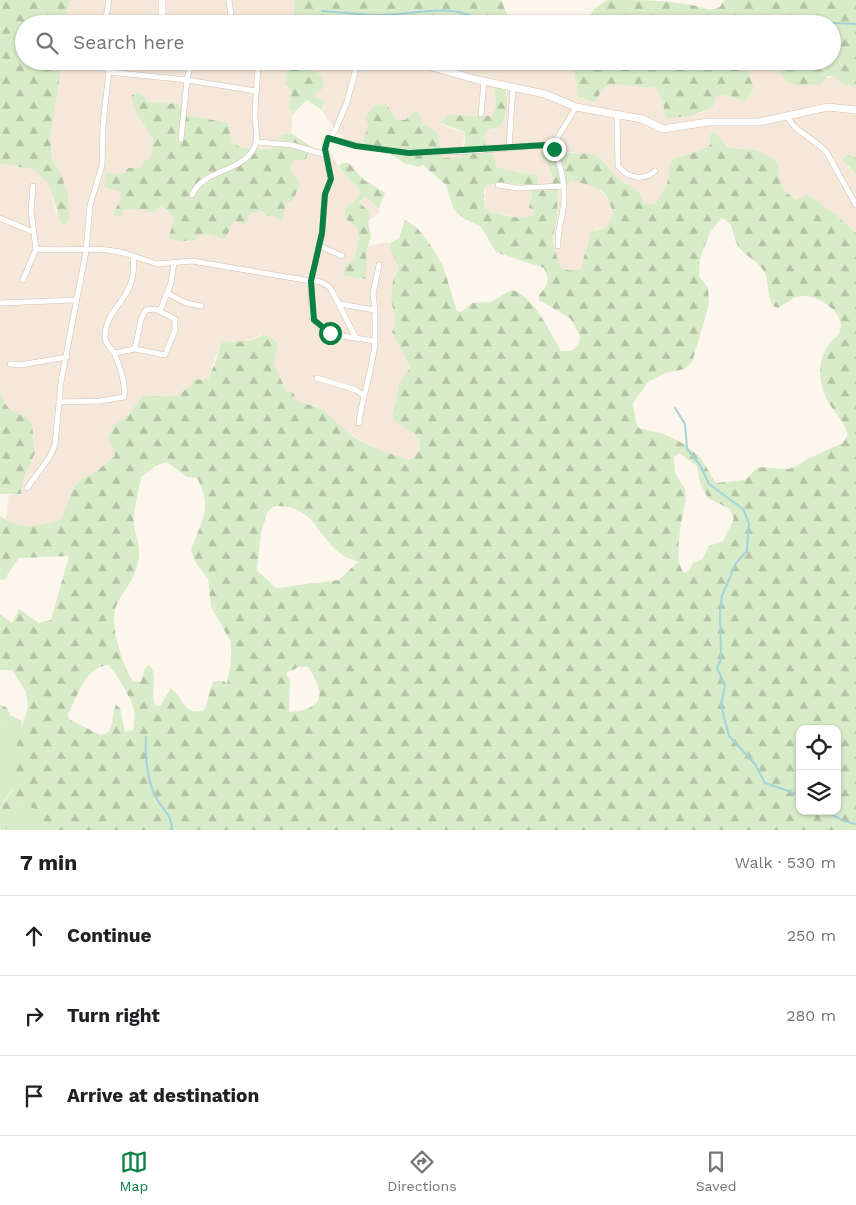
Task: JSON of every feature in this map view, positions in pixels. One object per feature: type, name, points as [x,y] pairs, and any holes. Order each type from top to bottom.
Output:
[{"type":"main road","points":[[162,0],[162,15]]},
{"type":"main road","points":[[444,70],[559,98],[576,107],[642,119],[655,126],[669,129],[708,122],[759,122],[828,107],[856,110]]},
{"type":"street","points":[[106,15],[109,0]]},
{"type":"street","points":[[229,0],[231,15]]},
{"type":"street","points":[[181,138],[189,70]]},
{"type":"street","points":[[192,195],[199,182],[237,165],[248,156],[256,142],[257,70]]},
{"type":"street","points":[[356,70],[347,102],[335,132],[328,138],[325,144],[331,179],[325,194],[320,246],[311,281],[312,316],[316,323],[334,335],[374,341]]},
{"type":"street","points":[[27,488],[52,452],[86,248],[90,205],[102,166],[108,72],[187,80],[256,92]]},
{"type":"street","points":[[481,114],[484,81]]},
{"type":"street","points":[[509,148],[513,86]]},
{"type":"street","points":[[558,246],[564,200],[563,186],[552,146],[576,107]]},
{"type":"street","points":[[616,115],[618,166],[622,171],[642,178],[649,177],[655,171]]},
{"type":"street","points":[[787,116],[795,128],[821,145],[856,205]]},
{"type":"street","points":[[328,138],[356,146],[409,153],[536,145],[552,146]]},
{"type":"street","points":[[256,142],[292,145],[326,155]]},
{"type":"street","points":[[498,185],[519,188],[563,186]]},
{"type":"street","points":[[23,280],[36,249],[33,232],[33,186]]},
{"type":"street","points":[[849,192],[856,189]]},
{"type":"street","points":[[0,218],[33,232]]},
{"type":"street","points":[[320,246],[342,256]]},
{"type":"street","points":[[36,249],[54,251],[86,248],[133,256],[156,264],[187,261],[219,264],[327,285],[356,338]]},
{"type":"street","points":[[59,402],[100,401],[124,397],[115,353],[107,344],[105,335],[108,323],[132,285],[133,256]]},
{"type":"street","points":[[160,311],[167,293],[174,263]]},
{"type":"street","points":[[359,423],[363,396],[370,377],[374,341],[375,310],[373,294],[379,265]]},
{"type":"street","points":[[167,293],[186,303],[201,306]]},
{"type":"street","points":[[0,304],[76,300]]},
{"type":"street","points":[[339,304],[375,310]]},
{"type":"street","points":[[115,353],[135,350],[159,355],[167,354],[176,321],[173,317],[150,308],[146,310],[140,320],[135,350]]},
{"type":"street","points":[[10,364],[20,365],[67,357]]},
{"type":"street","points":[[317,378],[356,390],[363,396]]},
{"type":"shaded area","points":[[70,0],[295,0],[293,15],[66,15]]},
{"type":"shaded area","points":[[60,70],[297,70],[291,88],[289,108],[293,114],[291,133],[281,135],[271,149],[243,148],[232,144],[228,123],[187,115],[178,104],[149,102],[142,94],[135,111],[153,139],[151,157],[143,162],[140,168],[128,168],[121,192],[122,196],[114,214],[123,210],[162,205],[176,219],[168,238],[207,234],[225,239],[234,221],[250,214],[262,211],[283,220],[286,203],[300,183],[290,170],[294,160],[306,160],[310,146],[333,155],[338,168],[360,190],[357,198],[345,209],[344,217],[357,228],[359,237],[354,259],[345,265],[343,276],[366,279],[366,253],[369,246],[382,243],[390,243],[390,248],[399,267],[394,276],[391,299],[396,323],[392,332],[410,367],[399,384],[394,420],[419,438],[418,455],[409,460],[386,453],[349,434],[317,406],[302,404],[286,391],[274,364],[278,344],[260,335],[248,341],[221,341],[208,379],[195,380],[185,393],[168,398],[143,395],[126,418],[114,425],[108,438],[115,456],[97,471],[80,480],[73,489],[61,519],[36,527],[19,526],[6,520],[9,495],[21,494],[23,480],[35,453],[32,425],[26,416],[11,412],[3,402],[0,390],[0,163],[35,170],[49,185],[57,216],[60,172],[52,159],[50,138]]},
{"type":"shaded area","points":[[312,70],[574,70],[579,96],[583,99],[593,102],[597,100],[601,90],[609,84],[656,88],[670,118],[701,113],[713,107],[716,97],[721,95],[726,94],[740,101],[754,88],[749,74],[750,70],[779,70],[791,83],[808,85],[833,76],[850,87],[856,87],[856,158],[853,157],[847,167],[856,175],[856,233],[828,209],[788,195],[778,180],[778,164],[750,149],[728,148],[715,132],[710,136],[710,145],[673,159],[670,164],[667,185],[656,203],[645,204],[638,190],[619,180],[601,159],[573,152],[544,151],[542,157],[551,170],[553,183],[552,189],[543,190],[538,183],[537,175],[509,171],[497,167],[485,152],[486,130],[496,129],[501,125],[507,90],[494,87],[496,102],[495,112],[492,116],[447,115],[441,123],[446,127],[465,132],[461,157],[440,158],[440,144],[421,125],[397,120],[391,113],[368,125],[362,145],[349,142],[340,135],[328,120],[322,110],[325,107],[315,97],[317,92],[324,88],[323,78]]},
{"type":"shaded area","points":[[571,180],[595,185],[610,201],[613,215],[606,229],[596,228],[590,235],[581,268],[576,271],[560,267],[552,240],[557,219],[558,187]]},
{"type":"shaded area","points":[[502,182],[526,185],[532,194],[530,201],[535,214],[526,218],[485,210],[486,186]]},
{"type":"shaded area","points":[[365,197],[379,208],[379,214],[370,219],[369,212],[359,202]]},
{"type":"green space","points":[[0,0],[70,0],[66,15],[15,15],[15,70],[61,70],[50,138],[52,159],[60,172],[68,194],[69,220],[62,226],[49,185],[35,170],[0,163]]},
{"type":"green space","points":[[295,0],[501,0],[507,15],[293,15]]},
{"type":"green space","points":[[607,0],[674,2],[710,10],[720,7],[724,0],[856,0],[856,87],[845,85],[833,76],[828,76],[821,84],[795,84],[786,80],[778,70],[841,70],[841,15],[590,15],[595,8]]},
{"type":"green space","points":[[287,70],[312,70],[323,78],[324,88],[317,92],[315,96],[325,102],[322,110],[307,100],[293,114],[289,108],[291,89],[285,84]]},
{"type":"green space","points":[[574,70],[750,70],[749,74],[754,88],[745,101],[720,95],[716,97],[713,107],[691,116],[670,118],[665,116],[663,102],[656,88],[609,84],[601,90],[597,100],[593,102],[579,97]]},
{"type":"green space","points":[[494,86],[504,86],[507,99],[503,121],[500,126],[486,130],[485,152],[493,155],[497,167],[537,175],[538,183],[543,190],[552,189],[553,180],[550,168],[542,157],[543,151],[550,152],[559,146],[568,153],[592,154],[601,159],[619,180],[638,190],[645,204],[656,203],[667,185],[670,164],[673,159],[710,145],[710,135],[715,132],[728,148],[755,150],[767,155],[778,164],[780,181],[787,193],[797,199],[808,195],[835,214],[856,233],[856,830],[45,830],[42,814],[21,801],[7,828],[0,829],[0,807],[12,791],[15,751],[28,707],[26,692],[12,670],[0,670],[0,614],[12,623],[19,609],[39,623],[51,620],[69,556],[19,558],[4,580],[0,579],[0,516],[22,526],[37,526],[61,519],[73,489],[80,480],[97,471],[115,456],[108,438],[114,425],[126,418],[143,395],[166,397],[177,395],[189,387],[195,380],[208,379],[216,361],[221,341],[246,341],[265,335],[278,344],[274,364],[286,391],[293,392],[301,403],[321,409],[360,441],[409,460],[415,456],[418,451],[419,438],[394,420],[393,416],[399,384],[410,367],[392,332],[396,323],[391,299],[393,280],[399,267],[390,248],[390,243],[399,238],[405,220],[417,228],[427,240],[443,266],[457,311],[461,312],[472,303],[490,302],[512,290],[528,300],[534,307],[561,351],[571,351],[579,345],[580,336],[570,318],[539,300],[539,295],[547,283],[544,268],[496,252],[481,227],[463,218],[454,210],[446,185],[423,165],[419,167],[404,163],[383,148],[362,145],[368,125],[365,118],[371,109],[386,104],[397,120],[405,120],[415,111],[420,115],[422,125],[428,126],[438,136],[441,158],[461,157],[465,143],[465,132],[441,123],[447,115],[492,116],[496,105]],"holes":[[[571,180],[599,189],[608,198],[613,215],[606,228],[591,231],[581,268],[575,270],[560,267],[552,240],[557,219],[558,187],[567,185]],[[502,182],[526,185],[532,194],[529,208],[533,209],[535,214],[523,218],[485,210],[484,192],[486,186]],[[721,218],[729,223],[738,246],[764,271],[773,306],[778,308],[795,298],[808,296],[823,302],[836,312],[841,326],[839,333],[824,352],[820,376],[825,396],[848,434],[843,443],[805,460],[797,466],[788,469],[758,467],[745,480],[716,483],[700,457],[684,444],[664,434],[639,428],[636,423],[633,403],[648,382],[665,373],[684,369],[692,362],[709,304],[708,288],[699,276],[700,259],[709,234]],[[679,453],[697,466],[700,483],[708,498],[730,509],[734,519],[723,541],[709,546],[702,559],[693,563],[689,571],[684,573],[679,558],[679,548],[686,498],[685,489],[675,473],[674,457]],[[167,462],[187,477],[197,478],[204,497],[204,514],[191,549],[195,562],[208,579],[211,607],[231,642],[231,661],[227,684],[224,681],[214,681],[203,711],[192,710],[185,706],[171,688],[160,706],[155,705],[152,669],[149,665],[145,668],[141,682],[133,681],[121,655],[115,632],[114,621],[117,604],[133,577],[138,564],[139,552],[134,522],[141,477],[157,465]],[[275,506],[298,510],[313,522],[341,554],[358,562],[339,580],[276,588],[257,570],[261,532],[267,512]],[[108,665],[111,668],[133,705],[133,730],[125,732],[120,708],[116,705],[111,728],[105,734],[100,735],[69,719],[68,714],[83,684],[93,671]],[[299,667],[308,667],[318,685],[319,699],[316,704],[310,708],[289,712],[290,681],[286,673]]]},
{"type":"green space","points":[[136,93],[142,94],[149,102],[178,104],[187,115],[228,123],[232,143],[243,148],[271,149],[281,135],[291,133],[310,146],[306,160],[294,160],[290,170],[300,183],[293,201],[286,203],[283,220],[266,215],[262,211],[250,214],[245,224],[234,221],[225,239],[207,234],[198,236],[195,241],[180,241],[168,238],[175,219],[162,205],[152,213],[134,209],[123,210],[122,217],[113,214],[122,196],[121,192],[104,187],[105,173],[124,174],[128,168],[140,168],[143,162],[151,157],[153,139],[135,111],[131,96]]},
{"type":"green space","points":[[848,154],[856,158],[856,175],[842,159]]},
{"type":"green space","points":[[342,163],[349,163],[364,180],[385,193],[379,208],[365,197],[359,202],[369,212],[370,219],[368,222],[371,236],[366,253],[366,279],[343,276],[345,265],[354,259],[359,237],[357,228],[344,217],[345,209],[357,198],[360,190],[338,167]]},
{"type":"green space","points":[[0,390],[8,408],[26,416],[32,425],[35,453],[23,480],[21,494],[0,494]]},
{"type":"green space","points":[[0,704],[7,708],[10,715],[0,727]]},
{"type":"green space","points":[[10,715],[22,721],[21,736],[15,751],[14,786],[0,807],[0,727]]},
{"type":"green space","points":[[21,801],[42,814],[45,830],[0,830],[14,815]]},
{"type":"waterway","points":[[380,15],[435,10],[461,12],[469,15]]},
{"type":"waterway","points":[[322,11],[366,15]]},
{"type":"waterway","points":[[366,15],[380,15]]},
{"type":"waterway","points":[[841,23],[856,24]]},
{"type":"waterway","points":[[675,408],[685,424],[687,449],[700,465],[709,484],[743,509],[749,523],[747,551],[736,563],[722,596],[720,611],[721,659],[717,668],[725,686],[721,705],[729,736],[755,764],[765,783],[796,794]]},
{"type":"waterway","points":[[146,737],[146,760],[151,785],[160,804],[169,816],[172,830]]},
{"type":"waterway","points":[[833,815],[844,821],[856,824]]},
{"type":"route","points":[[330,333],[314,320],[311,298],[311,281],[320,246],[325,194],[331,179],[325,149],[328,138],[356,146],[409,153],[515,148],[536,145],[552,146],[554,149]]}]
